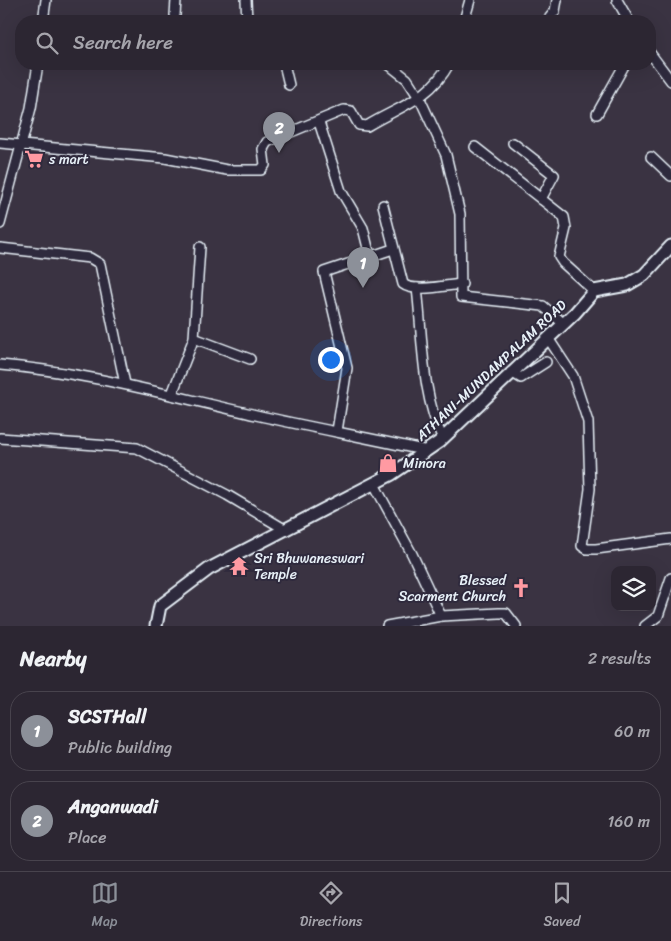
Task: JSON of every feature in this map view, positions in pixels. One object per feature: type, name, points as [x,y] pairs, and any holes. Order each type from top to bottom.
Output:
[{"type":"street","points":[[44,15],[46,0]]},
{"type":"street","points":[[175,15],[176,0]]},
{"type":"street","points":[[246,0],[247,15]]},
{"type":"street","points":[[466,15],[470,0]]},
{"type":"street","points":[[551,15],[555,10],[557,0]]},
{"type":"street","points":[[617,0],[626,15]]},
{"type":"street","points":[[656,60],[671,81]]},
{"type":"street","points":[[0,224],[31,108],[37,70]]},
{"type":"street","points":[[285,70],[289,85]]},
{"type":"street","points":[[396,70],[408,79],[420,99],[446,155],[460,214],[461,297],[543,306],[564,324]]},
{"type":"street","points":[[0,143],[165,158],[227,170],[261,170],[265,165],[263,149],[267,142],[348,110],[358,124],[367,126],[391,111],[420,99],[444,70]]},
{"type":"street","points":[[597,114],[622,70]]},
{"type":"street","points":[[319,122],[341,191],[363,228],[370,256]]},
{"type":"street","points":[[513,143],[554,175],[541,199]]},
{"type":"street","points":[[475,147],[564,217],[566,222],[560,251],[562,263],[594,291],[627,284],[644,275],[671,246]]},
{"type":"street","points":[[651,157],[671,176]]},
{"type":"street","points":[[383,205],[403,284],[408,288],[417,288],[462,284]]},
{"type":"street","points":[[172,394],[194,338],[200,247]]},
{"type":"street","points":[[0,248],[90,258],[100,264],[125,384]]},
{"type":"street","points":[[337,431],[347,368],[324,272],[393,249]]},
{"type":"street","points":[[417,288],[430,403],[435,422],[443,439]]},
{"type":"street","name":"ATHANI-MUNDAMPALAM ROAD","points":[[156,626],[160,606],[209,569],[374,484],[443,439],[511,372],[564,324],[594,291]]},
{"type":"street","points":[[194,338],[250,359]]},
{"type":"street","points":[[548,338],[573,376],[588,422],[590,489],[582,546],[587,549],[596,549],[671,539]]},
{"type":"street","points":[[511,372],[521,378],[546,362]]},
{"type":"street","points":[[0,365],[31,368],[125,384],[256,415],[427,451]]},
{"type":"street","points":[[0,438],[136,448],[286,530]]},
{"type":"street","points":[[374,484],[412,554],[440,616]]},
{"type":"street","points":[[645,626],[658,616],[671,578]]},
{"type":"street","points":[[387,626],[440,616],[506,613],[516,626]]},
{"type":"place","name":"Anganwadi","points":[[279,153]]},
{"type":"place","name":"s mart","points":[[34,159]]},
{"type":"place","name":"SCSTHall","points":[[363,288]]},
{"type":"place","name":"Minora","points":[[388,463]]},
{"type":"place","name":"Sri Bhuwaneswari Temple","points":[[239,566]]},
{"type":"place","name":"Blessed Scarment Church","points":[[521,588]]}]
